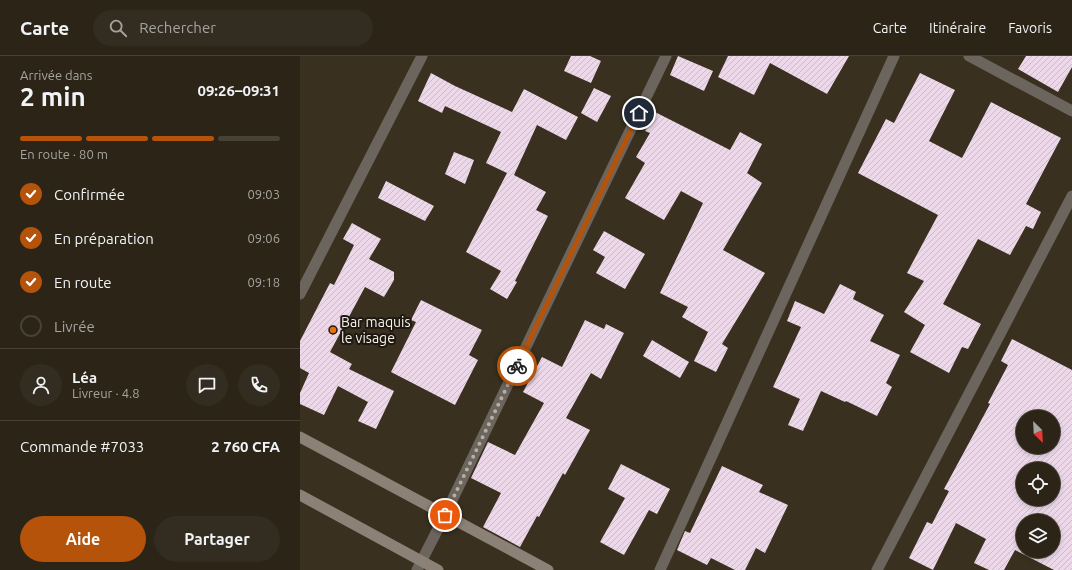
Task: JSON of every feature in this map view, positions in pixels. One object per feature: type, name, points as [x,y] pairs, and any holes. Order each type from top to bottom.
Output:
[{"type":"main road","points":[[300,437],[548,570]]},
{"type":"main road","points":[[300,495],[419,566],[438,570]]},
{"type":"street","points":[[300,294],[422,56]]},
{"type":"street","points":[[419,566],[666,56]]},
{"type":"street","points":[[660,570],[894,56]]},
{"type":"street","points":[[969,56],[1072,111]]},
{"type":"street","points":[[877,570],[1072,196]]},
{"type":"building","points":[[571,56],[590,56],[601,61],[591,83],[564,71]]},
{"type":"building","points":[[678,56],[713,71],[704,91],[670,75]]},
{"type":"building","points":[[728,56],[849,56],[827,94],[770,63],[754,95],[718,77]]},
{"type":"building","points":[[1026,56],[1072,56],[1072,67],[1058,92],[1018,69]]},
{"type":"building","points":[[431,73],[455,86],[512,112],[524,89],[578,117],[566,140],[537,125],[514,175],[546,192],[536,210],[548,216],[515,281],[517,282],[507,299],[490,289],[501,271],[466,252],[507,173],[486,163],[501,132],[445,106],[442,113],[418,101]]},
{"type":"building","points":[[920,73],[955,90],[929,141],[962,158],[991,102],[1061,138],[1026,204],[1041,212],[1033,229],[1026,226],[1010,255],[978,239],[943,304],[981,324],[968,349],[962,347],[949,373],[910,352],[925,325],[904,312],[924,281],[907,273],[938,215],[858,173],[886,119],[894,123]]},
{"type":"building","points":[[594,88],[611,96],[597,122],[581,113]]},
{"type":"building","points":[[655,112],[730,150],[740,132],[762,144],[747,173],[762,183],[723,250],[765,273],[722,344],[728,348],[716,372],[694,361],[708,332],[682,317],[688,307],[660,293],[703,203],[681,191],[664,220],[625,198],[645,163],[636,157],[650,133],[645,131]]},
{"type":"building","points":[[454,152],[474,160],[465,184],[445,174]]},
{"type":"building","points":[[386,181],[434,206],[425,221],[378,198]]},
{"type":"building","points":[[352,223],[381,239],[369,259],[394,272],[394,280],[384,297],[365,287],[330,352],[352,364],[349,369],[394,391],[376,429],[358,421],[368,402],[338,386],[324,415],[300,404],[300,393],[309,373],[300,368],[300,341],[330,283],[334,285],[354,245],[343,239]]},
{"type":"building","points":[[604,231],[645,254],[625,289],[596,273],[605,257],[593,250]]},
{"type":"building","points":[[840,284],[856,292],[853,299],[884,315],[870,341],[900,355],[886,383],[892,387],[877,416],[821,391],[803,431],[788,425],[800,399],[773,387],[801,327],[787,321],[795,301],[824,314]]},
{"type":"building","points":[[421,300],[482,330],[469,355],[478,360],[455,405],[391,372],[416,322],[411,320]]},
{"type":"building","points":[[585,320],[604,329],[606,324],[624,333],[601,379],[591,373],[566,418],[590,430],[565,475],[563,473],[539,517],[537,516],[520,547],[483,527],[501,493],[471,478],[488,442],[515,455],[544,403],[523,392],[542,357],[562,367]]},
{"type":"building","points":[[1012,339],[1072,370],[1072,570],[1054,570],[1031,558],[1060,558],[1060,514],[1016,514],[1016,551],[1004,570],[989,570],[974,563],[986,539],[956,523],[933,570],[909,558],[927,522],[932,524],[949,491],[944,489],[990,404],[988,403],[1008,365],[1001,361]]},
{"type":"building","points":[[652,340],[689,362],[680,378],[643,356]]},
{"type":"building","points":[[621,464],[670,489],[657,514],[649,510],[624,555],[600,542],[625,498],[608,489]]},
{"type":"building","points":[[722,466],[763,485],[759,492],[788,505],[765,553],[756,548],[745,570],[735,570],[711,558],[707,565],[677,550],[685,531],[690,533]]},
{"type":"way so far","points":[[445,515],[517,366]]},
{"type":"place","name":"Bar maquis le visage","points":[[333,330]]},
{"type":"route","points":[[517,366],[639,113]]}]
